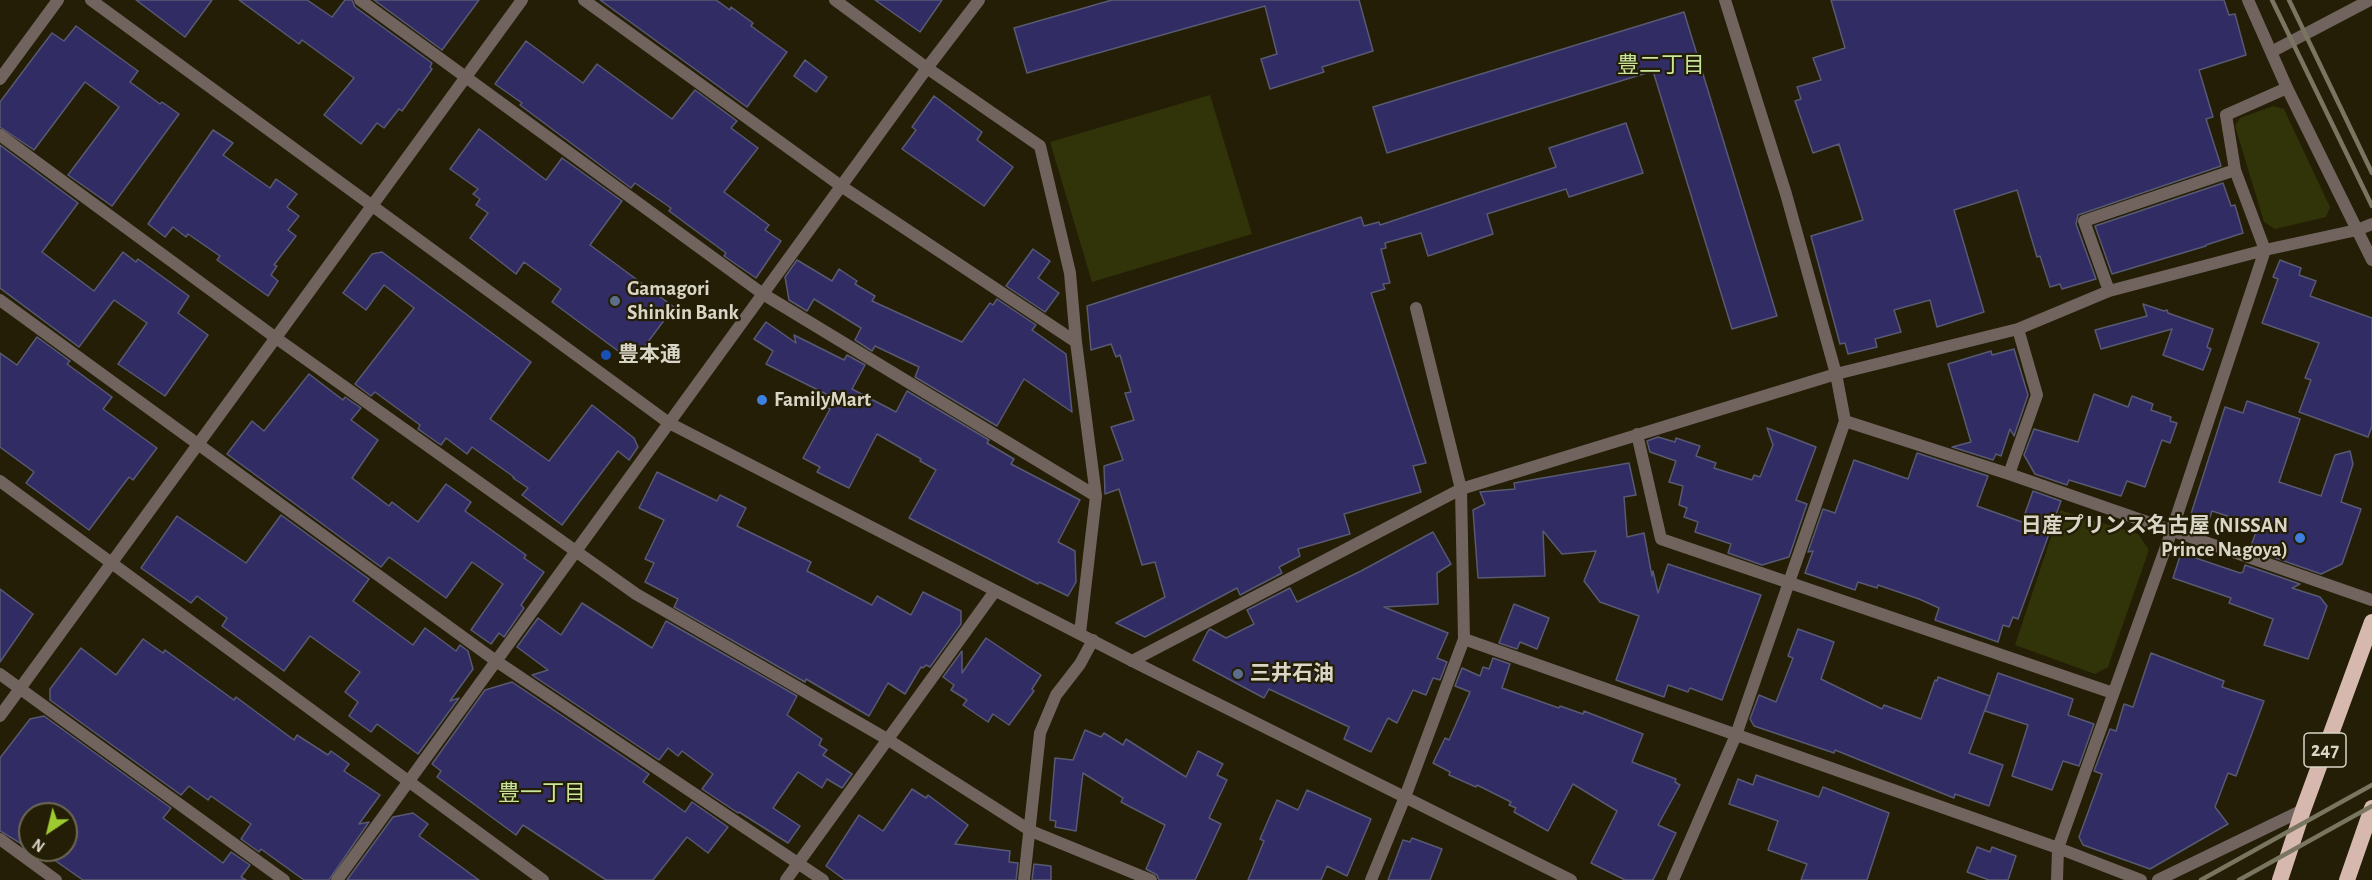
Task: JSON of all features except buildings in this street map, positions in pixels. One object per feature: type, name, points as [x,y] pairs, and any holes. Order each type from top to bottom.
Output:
[{"type":"highway","name":"247","points":[[2280,880],[2303,810],[2372,622]]},
{"type":"highway","points":[[2347,880],[2368,828],[2372,808]]},
{"type":"street","points":[[0,79],[58,0]]},
{"type":"street","points":[[91,0],[669,423],[1132,661],[1571,880]]},
{"type":"street","points":[[360,0],[763,294],[1095,496]]},
{"type":"street","points":[[0,716],[522,0]]},
{"type":"street","points":[[584,0],[841,186],[1076,342]]},
{"type":"street","points":[[835,0],[927,68],[1040,146],[1070,273],[1095,496],[1080,633]]},
{"type":"street","points":[[337,880],[927,68],[979,0]]},
{"type":"street","points":[[1673,880],[1736,735],[1845,421],[1836,374],[1786,194],[1725,0]]},
{"type":"street","points":[[2248,0],[2287,88],[2372,260]]},
{"type":"street","points":[[2271,52],[2370,3]]},
{"type":"street","points":[[2057,880],[2058,848],[2172,530],[2265,250],[2235,170],[2226,115],[2287,88]]},
{"type":"street","points":[[0,135],[276,338],[636,594],[887,739],[1031,831],[1151,880]]},
{"type":"street","points":[[2109,291],[2084,221],[2235,170]]},
{"type":"street","points":[[1132,661],[1461,489],[1836,374],[2018,328],[2109,291],[2265,250],[2357,230],[2372,224]]},
{"type":"street","points":[[0,300],[197,446],[496,661],[823,880]]},
{"type":"street","points":[[1371,880],[1405,797],[1464,639],[1461,489],[1416,308]]},
{"type":"street","points":[[2008,474],[2037,395],[2018,328]]},
{"type":"street","points":[[1845,421],[2008,474],[2372,600]]},
{"type":"street","points":[[1637,434],[1661,539],[2113,693]]},
{"type":"street","points":[[0,481],[543,880]]},
{"type":"street","points":[[786,880],[994,591]]},
{"type":"street","points":[[1464,639],[2058,848],[2141,880]]},
{"type":"street","points":[[1024,880],[1040,733],[1056,695],[1080,664],[1093,640]]},
{"type":"street","points":[[0,674],[284,880]]},
{"type":"street","points":[[2158,880],[2303,810]]},
{"type":"street","points":[[0,839],[56,880]]},
{"type":"shaded area","points":[[1210,95],[1252,234],[1092,282],[1050,142]]},
{"type":"shaded area","points":[[2273,106],[2284,109],[2330,207],[2326,217],[2275,229],[2264,222],[2235,126],[2240,118]]},
{"type":"shaded area","points":[[2060,510],[2138,534],[2149,550],[2108,667],[2095,674],[2015,645]]},
{"type":"railway","points":[[2272,0],[2372,206]]},
{"type":"railway","points":[[2289,0],[2372,173]]},
{"type":"railway","points":[[2201,880],[2372,785]]},
{"type":"railway","points":[[2239,880],[2372,806]]},
{"type":"place","name":"Gamagori Shinkin Bank","points":[[615,301]]},
{"type":"place","name":"豊本通","points":[[606,355]]},
{"type":"place","name":"FamilyMart","points":[[762,400]]},
{"type":"place","name":"日産プリンス名古屋 (NISSAN Prince Nagoya)","points":[[2300,538]]},
{"type":"place","name":"三井石油","points":[[1238,674]]},
{"type":"district","name":"豊二丁目","points":[[1661,65]]},
{"type":"district","name":"豊一丁目","points":[[542,793]]}]
